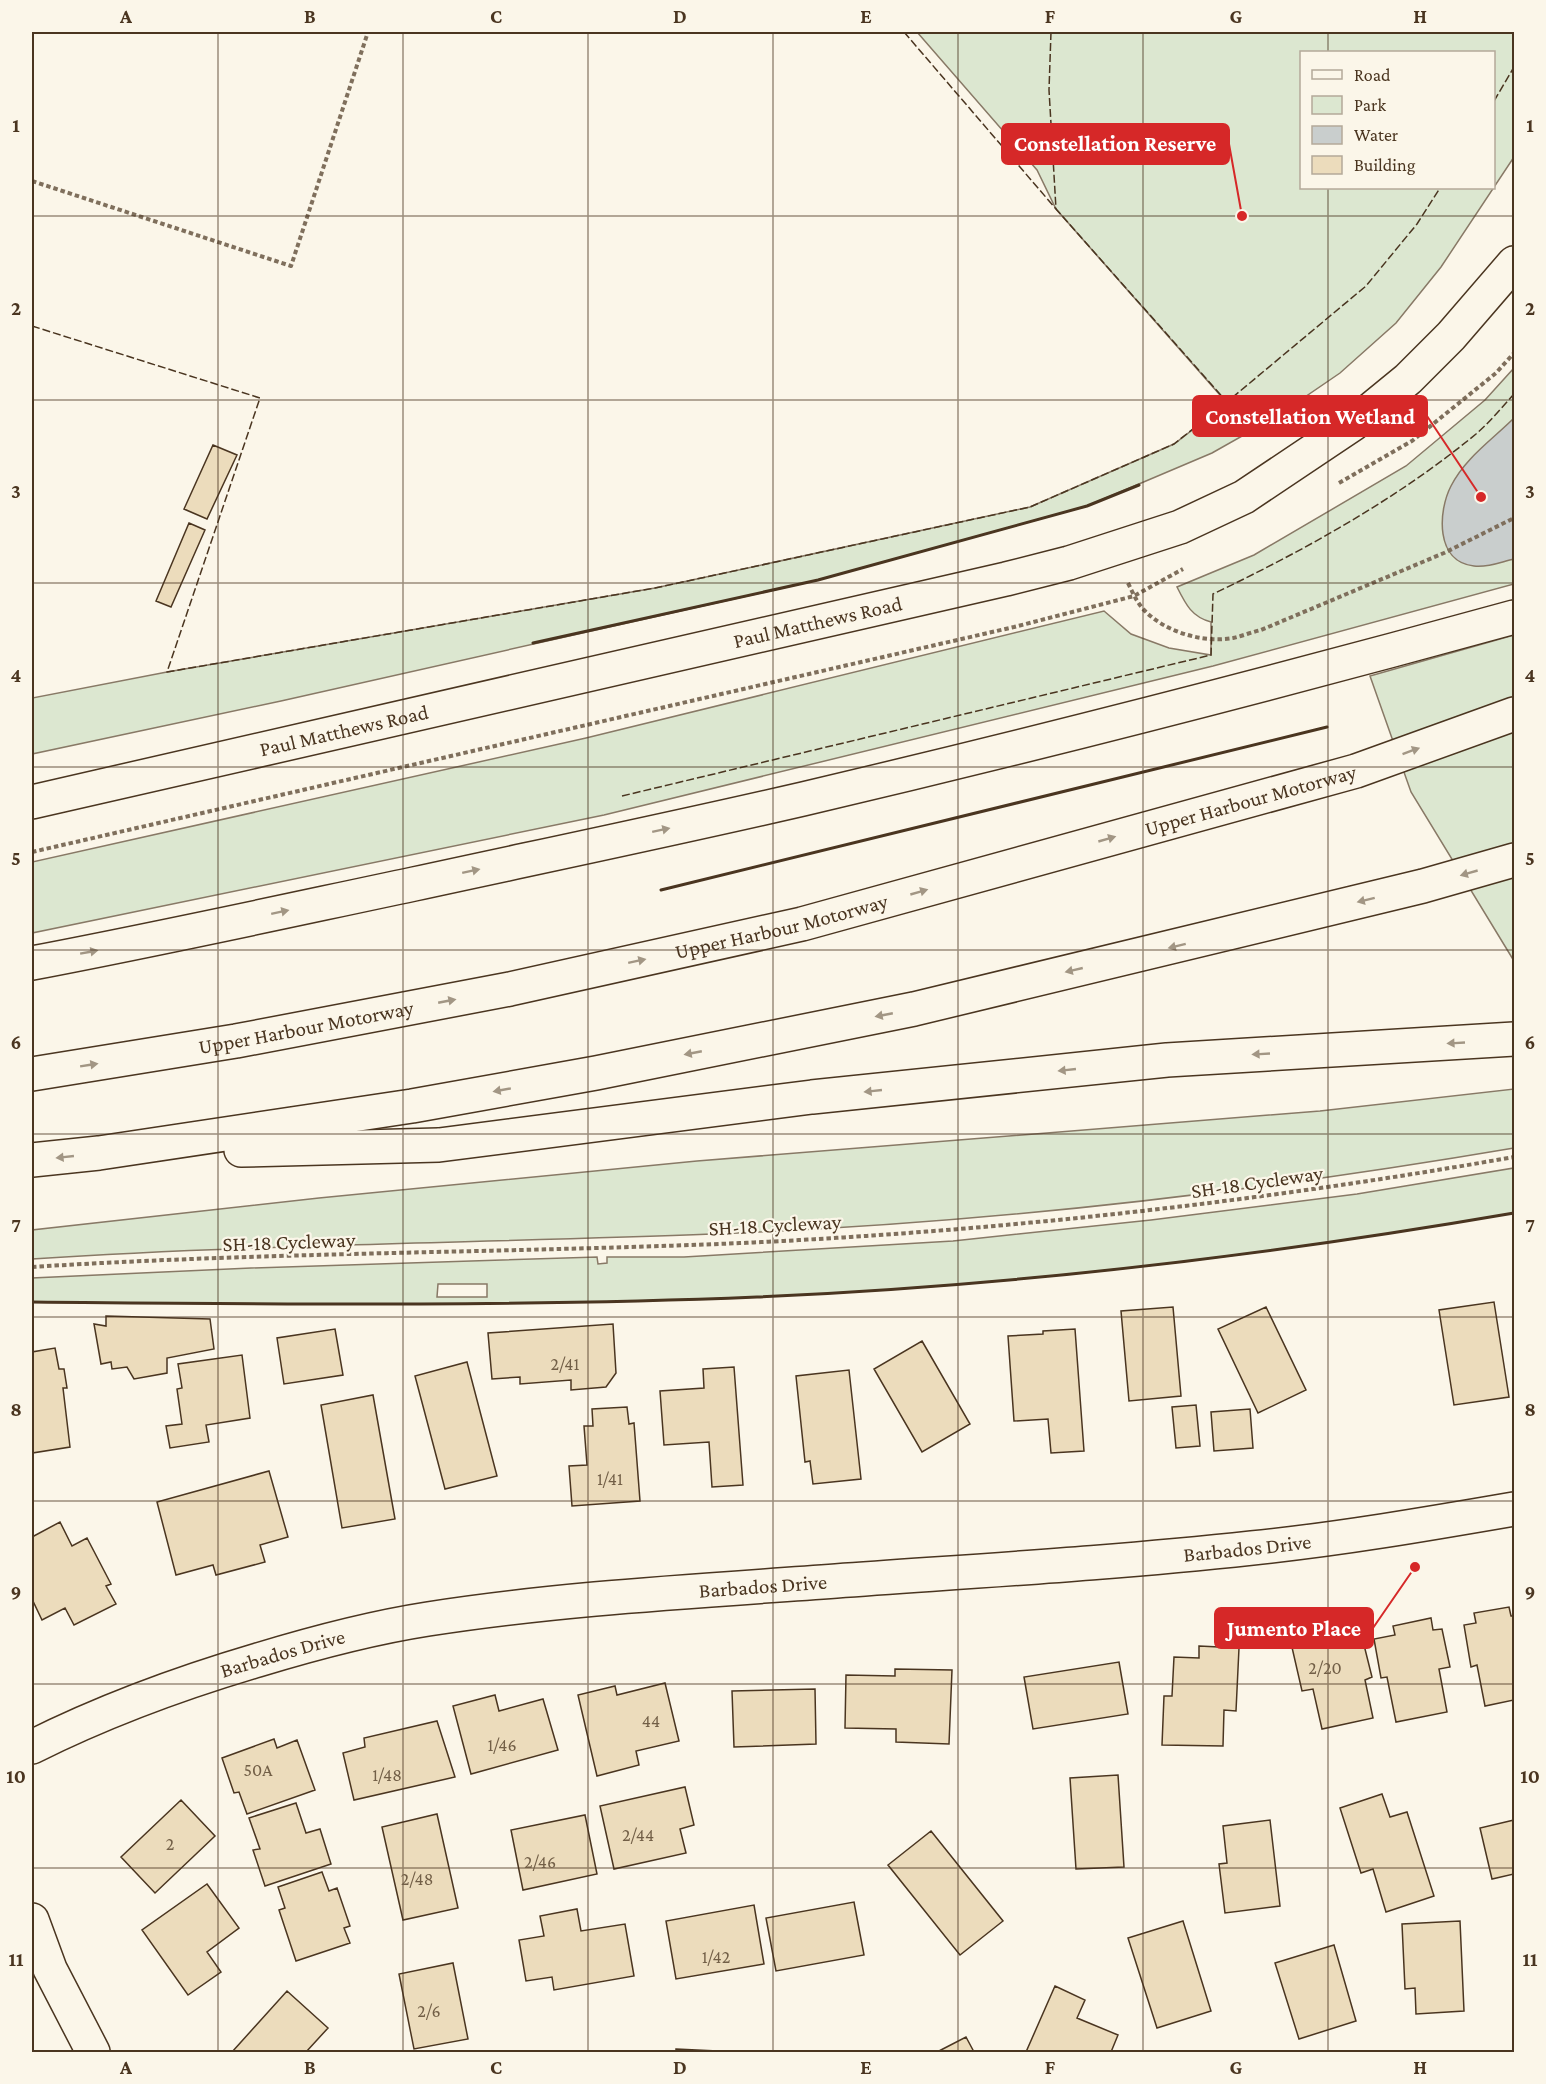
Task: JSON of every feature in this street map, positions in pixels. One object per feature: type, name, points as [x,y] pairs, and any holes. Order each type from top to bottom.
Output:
[{"type":"main road","name":"Paul Matthews Road","points":[[32,802],[972,587],[1069,563],[1180,527],[1244,497],[1353,424],[1408,379],[1451,336],[1515,263]]},
{"type":"main road","points":[[32,963],[801,799],[1081,732],[1515,617]]},
{"type":"main road","name":"Upper Harbour Motorway","points":[[32,1074],[236,1041],[510,989],[790,927],[1356,771],[1515,714]]},
{"type":"main road","points":[[32,1160],[99,1153],[412,1106],[596,1073],[891,1013],[1423,886],[1515,860]]},
{"type":"main road","points":[[99,1153],[439,1145],[812,1097],[1167,1060],[1515,1039]]},
{"type":"main road","name":"Barbados Drive","points":[[32,1747],[130,1703],[218,1672],[322,1641],[425,1620],[523,1606],[642,1595],[1253,1548],[1372,1533],[1515,1509]]},
{"type":"main road","points":[[32,1920],[50,1969],[93,2052]]},
{"type":"path","points":[[32,181],[291,266],[368,32]]},
{"type":"path","points":[[1114,548],[1134,596],[1145,611],[1175,630],[1194,637],[1233,638],[1261,630],[1444,553],[1515,518]]},
{"type":"path","name":"SH-18 Cycleway","points":[[32,1267],[730,1243],[880,1235],[1030,1223],[1169,1208],[1306,1191],[1515,1157]]},
{"type":"green space","points":[[917,32],[1514,32],[1514,157],[1495,186],[1495,51],[1300,51],[1300,189],[1492,189],[1441,267],[1396,323],[1340,373],[1274,418],[1212,453],[1087,506],[818,580],[281,701],[32,754],[32,698],[167,672],[655,588],[1030,507],[1174,444],[1227,403],[1056,209],[1037,170]]},
{"type":"green space","points":[[1514,368],[1514,584],[1213,666],[604,815],[32,933],[32,862],[586,738],[1104,611],[1131,634],[1169,648],[1211,655],[1211,622],[1199,617],[1190,609],[1177,587],[1254,555],[1406,466],[1485,400]]},
{"type":"green space","points":[[1514,635],[1514,961],[1411,792],[1370,676]]},
{"type":"green space","points":[[1514,1089],[1514,1148],[1315,1179],[1115,1204],[914,1223],[813,1229],[202,1250],[32,1259],[32,1230],[319,1198],[697,1161],[1320,1111]]},
{"type":"green space","points":[[1514,1168],[1514,1213],[1232,1256],[1042,1277],[852,1292],[666,1300],[394,1304],[32,1302],[32,1278],[251,1268],[597,1257],[598,1264],[607,1263],[607,1257],[684,1257],[953,1241],[1151,1220],[1357,1194]],"holes":[[[438,1284],[487,1284],[487,1297],[437,1297]]]},
{"type":"water","points":[[1514,418],[1514,559],[1484,566],[1461,562],[1446,546],[1443,534],[1442,521],[1447,496],[1464,467]]},
{"type":"building","points":[[213,445],[237,455],[207,519],[184,509]]},
{"type":"building","points":[[189,523],[205,530],[171,607],[156,601]]},
{"type":"building","points":[[1494,1302],[1509,1397],[1454,1405],[1439,1310]]},
{"type":"building","points":[[1173,1307],[1181,1396],[1129,1401],[1121,1311]]},
{"type":"building","points":[[1266,1307],[1306,1390],[1258,1413],[1218,1329]]},
{"type":"building","points":[[106,1316],[210,1319],[214,1349],[167,1358],[167,1373],[134,1379],[127,1367],[112,1369],[111,1362],[101,1364],[94,1324],[106,1326]]},
{"type":"building","points":[[613,1324],[616,1373],[606,1387],[571,1390],[571,1380],[520,1384],[520,1377],[492,1379],[488,1333]]},
{"type":"building","points":[[335,1329],[343,1375],[284,1384],[277,1338]]},
{"type":"building","points":[[1075,1329],[1084,1451],[1051,1453],[1048,1419],[1014,1421],[1008,1336]]},
{"type":"building","points":[[922,1341],[970,1424],[922,1452],[874,1369]]},
{"type":"building","points":[[55,1348],[59,1369],[64,1369],[67,1388],[63,1388],[70,1447],[32,1453],[32,1352]]},
{"type":"building","points":[[242,1355],[250,1418],[206,1425],[209,1442],[170,1448],[166,1426],[182,1424],[177,1389],[182,1388],[178,1364]]},
{"type":"building","points":[[467,1362],[497,1476],[445,1489],[415,1376]]},
{"type":"building","points":[[734,1367],[743,1485],[712,1487],[709,1442],[664,1445],[660,1391],[704,1388],[703,1369]]},
{"type":"building","points":[[849,1370],[861,1479],[813,1484],[810,1461],[805,1462],[796,1376]]},
{"type":"building","points":[[373,1395],[395,1519],[342,1528],[321,1405]]},
{"type":"building","points":[[1196,1405],[1200,1446],[1176,1448],[1172,1407]]},
{"type":"building","points":[[627,1407],[629,1424],[634,1423],[640,1501],[572,1506],[569,1466],[587,1465],[584,1426],[593,1426],[592,1409]]},
{"type":"building","points":[[1250,1409],[1253,1448],[1214,1451],[1211,1412]]},
{"type":"building","points":[[269,1471],[288,1537],[260,1545],[265,1562],[216,1575],[213,1565],[176,1575],[157,1502]]},
{"type":"building","points":[[60,1522],[72,1546],[87,1538],[111,1584],[106,1586],[116,1604],[74,1625],[65,1608],[42,1620],[32,1599],[32,1537]]},
{"type":"building","points":[[1509,1607],[1511,1616],[1514,1616],[1514,1700],[1485,1706],[1477,1665],[1471,1667],[1464,1625],[1476,1623],[1474,1613]]},
{"type":"building","points":[[1431,1618],[1433,1630],[1442,1629],[1450,1667],[1439,1669],[1447,1712],[1396,1722],[1387,1677],[1381,1678],[1374,1639],[1395,1635],[1393,1626]]},
{"type":"building","points":[[1342,1632],[1343,1641],[1362,1637],[1372,1677],[1365,1680],[1373,1718],[1322,1729],[1313,1689],[1302,1691],[1291,1643]]},
{"type":"building","points":[[1199,1646],[1239,1648],[1236,1711],[1224,1710],[1223,1746],[1162,1745],[1164,1696],[1172,1696],[1174,1657],[1199,1658]]},
{"type":"building","points":[[1119,1662],[1128,1714],[1033,1729],[1024,1677]]},
{"type":"building","points":[[895,1669],[952,1670],[949,1744],[896,1742],[896,1729],[845,1728],[846,1675],[895,1676]]},
{"type":"building","points":[[665,1683],[679,1741],[636,1751],[639,1765],[597,1776],[578,1695],[615,1686],[617,1695]]},
{"type":"building","points":[[815,1689],[816,1744],[734,1747],[732,1691]]},
{"type":"building","points":[[495,1695],[499,1711],[543,1699],[558,1750],[471,1774],[453,1706]]},
{"type":"building","points":[[437,1721],[455,1777],[354,1800],[343,1753],[365,1747],[364,1738]]},
{"type":"building","points":[[274,1739],[277,1748],[297,1740],[315,1790],[247,1814],[239,1792],[234,1793],[222,1758]]},
{"type":"building","points":[[1118,1775],[1124,1867],[1076,1869],[1070,1778]]},
{"type":"building","points":[[685,1787],[694,1825],[680,1829],[686,1853],[614,1869],[600,1806]]},
{"type":"building","points":[[1382,1794],[1390,1817],[1407,1812],[1434,1896],[1386,1912],[1373,1869],[1361,1873],[1340,1808]]},
{"type":"building","points":[[181,1800],[215,1836],[155,1893],[121,1857]]},
{"type":"building","points":[[296,1803],[306,1833],[320,1829],[331,1864],[265,1886],[253,1850],[260,1849],[249,1818]]},
{"type":"building","points":[[437,1814],[458,1908],[403,1920],[382,1827]]},
{"type":"building","points":[[585,1815],[597,1874],[523,1890],[511,1830]]},
{"type":"building","points":[[1270,1820],[1280,1906],[1225,1913],[1219,1864],[1227,1863],[1223,1826]]},
{"type":"building","points":[[1514,1820],[1514,1874],[1492,1879],[1480,1828]]},
{"type":"building","points":[[931,1831],[1003,1921],[960,1955],[888,1865]]},
{"type":"building","points":[[322,1872],[329,1891],[337,1888],[350,1926],[344,1928],[350,1943],[296,1961],[279,1910],[285,1908],[278,1887]]},
{"type":"building","points":[[207,1884],[239,1928],[207,1952],[221,1972],[188,1995],[142,1930]]},
{"type":"building","points":[[854,1902],[864,1955],[776,1971],[766,1918]]},
{"type":"building","points":[[754,1905],[764,1964],[676,1979],[666,1921]]},
{"type":"building","points":[[577,1909],[581,1931],[625,1924],[634,1976],[554,1990],[552,1977],[526,1981],[519,1940],[544,1936],[540,1916]]},
{"type":"building","points":[[1183,1921],[1211,2011],[1157,2028],[1128,1938]]},
{"type":"building","points":[[1460,1921],[1464,2011],[1416,2014],[1415,1988],[1405,1989],[1402,1924]]},
{"type":"building","points":[[1334,1945],[1356,2021],[1299,2039],[1275,1963]]},
{"type":"building","points":[[453,1963],[468,2039],[414,2049],[399,1974]]},
{"type":"building","points":[[1055,1986],[1085,2000],[1077,2018],[1118,2035],[1111,2052],[1026,2052]]},
{"type":"building","points":[[287,1991],[328,2028],[306,2052],[232,2052]]},
{"type":"building","points":[[966,2037],[974,2052],[937,2052]]},
{"type":"building","points":[[676,2049],[739,2052],[676,2052]]},
{"type":"fence","points":[[904,32],[1056,209]]},
{"type":"fence","points":[[1051,32],[1049,90],[1056,209],[1227,402]]},
{"type":"fence","points":[[1495,99],[1514,67]]},
{"type":"fence","points":[[32,326],[260,398],[167,672],[655,588],[1030,507],[1174,444],[1366,286],[1417,224],[1439,189]]},
{"type":"fence","points":[[622,796],[1211,655],[1213,594],[1282,560],[1382,502],[1446,458],[1476,434],[1514,394]]},
{"type":"wall","points":[[533,643],[818,580],[1087,506],[1139,485]]},
{"type":"wall","points":[[661,890],[1327,727]]},
{"type":"wall","points":[[32,1302],[485,1304],[666,1300],[852,1292],[1042,1277],[1232,1256],[1514,1213]]},
{"type":"place","name":"Constellation Reserve","points":[[1242,216]]},
{"type":"place","name":"Constellation Wetland","points":[[1481,497]]},
{"type":"place","name":"Jumento Place","points":[[1415,1567]]}]
